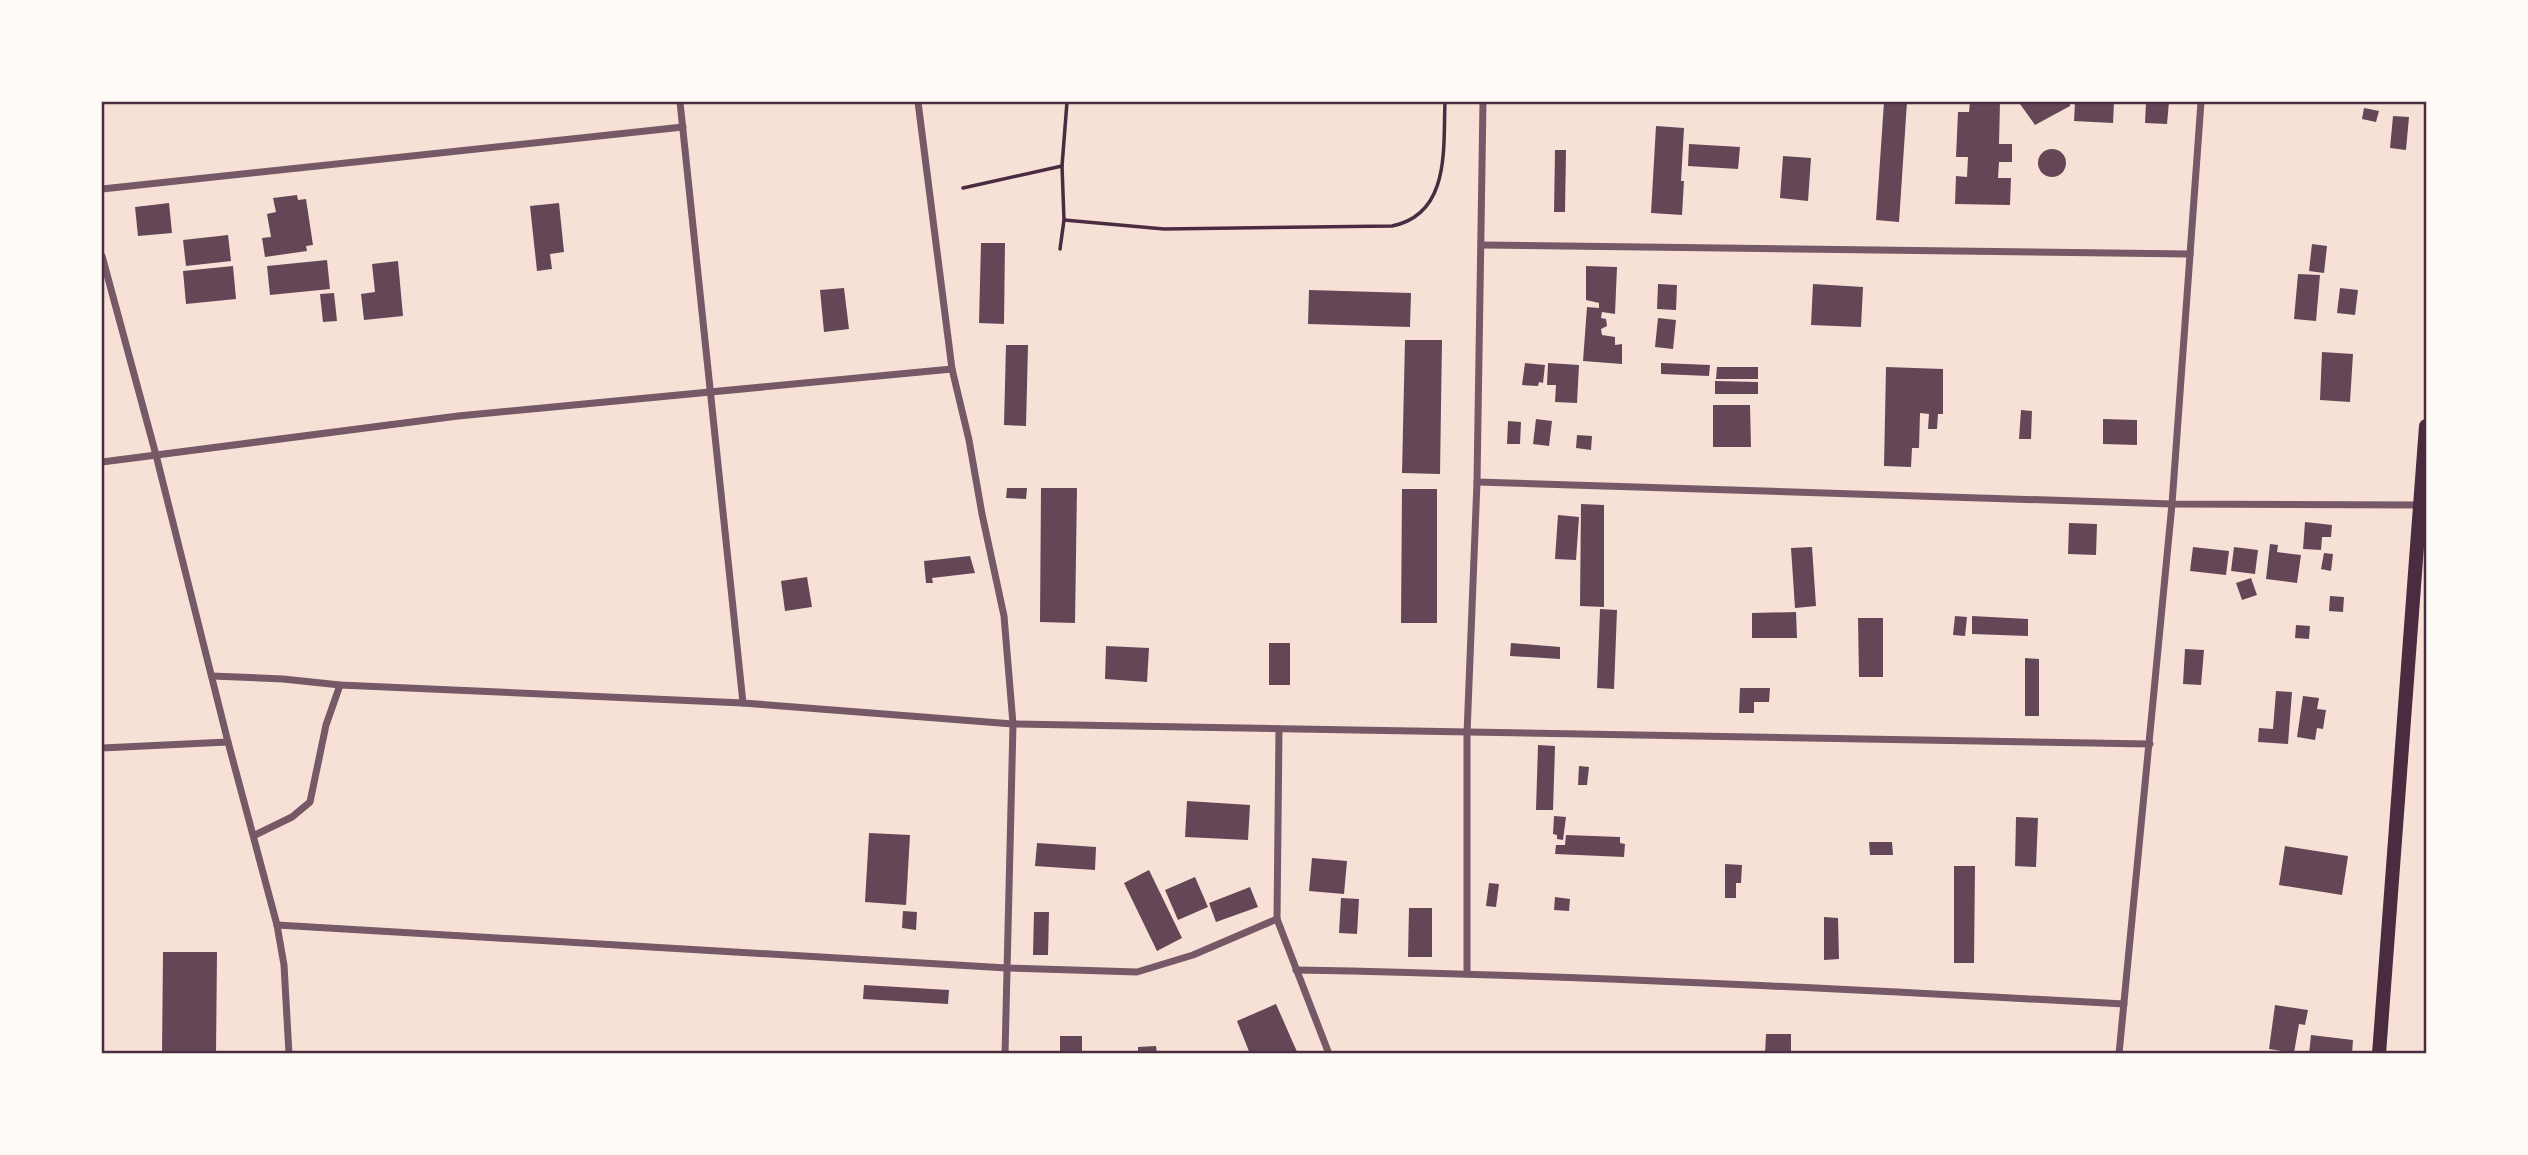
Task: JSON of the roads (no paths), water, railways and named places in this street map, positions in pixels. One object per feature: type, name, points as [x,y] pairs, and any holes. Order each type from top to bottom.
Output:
[{"type":"main road","points":[[2379,1054],[2427,426]]},
{"type":"street","points":[[680,102],[743,703]]},
{"type":"street","points":[[918,102],[952,369],[1004,616],[1013,724],[1005,1054]]},
{"type":"street","points":[[1467,973],[1467,734],[1477,482],[1483,102]]},
{"type":"street","points":[[2119,1054],[2172,505],[2201,102]]},
{"type":"street","points":[[102,189],[682,127]]},
{"type":"street","points":[[1482,245],[2190,254]]},
{"type":"street","points":[[102,256],[277,925],[284,965],[289,1054]]},
{"type":"street","points":[[102,462],[458,416],[952,369]]},
{"type":"street","points":[[1477,482],[2172,505],[2423,505]]},
{"type":"street","points":[[212,676],[340,685],[743,703],[1013,724],[2150,744]]},
{"type":"street","points":[[255,835],[292,817],[310,802],[326,725],[340,685]]},
{"type":"street","points":[[1279,729],[1277,919],[1329,1054]]},
{"type":"street","points":[[102,748],[228,742]]},
{"type":"street","points":[[277,925],[1007,968],[1137,972],[1193,956],[1277,919]]},
{"type":"street","points":[[1296,970],[1467,973],[1736,984],[2123,1004]]}]
